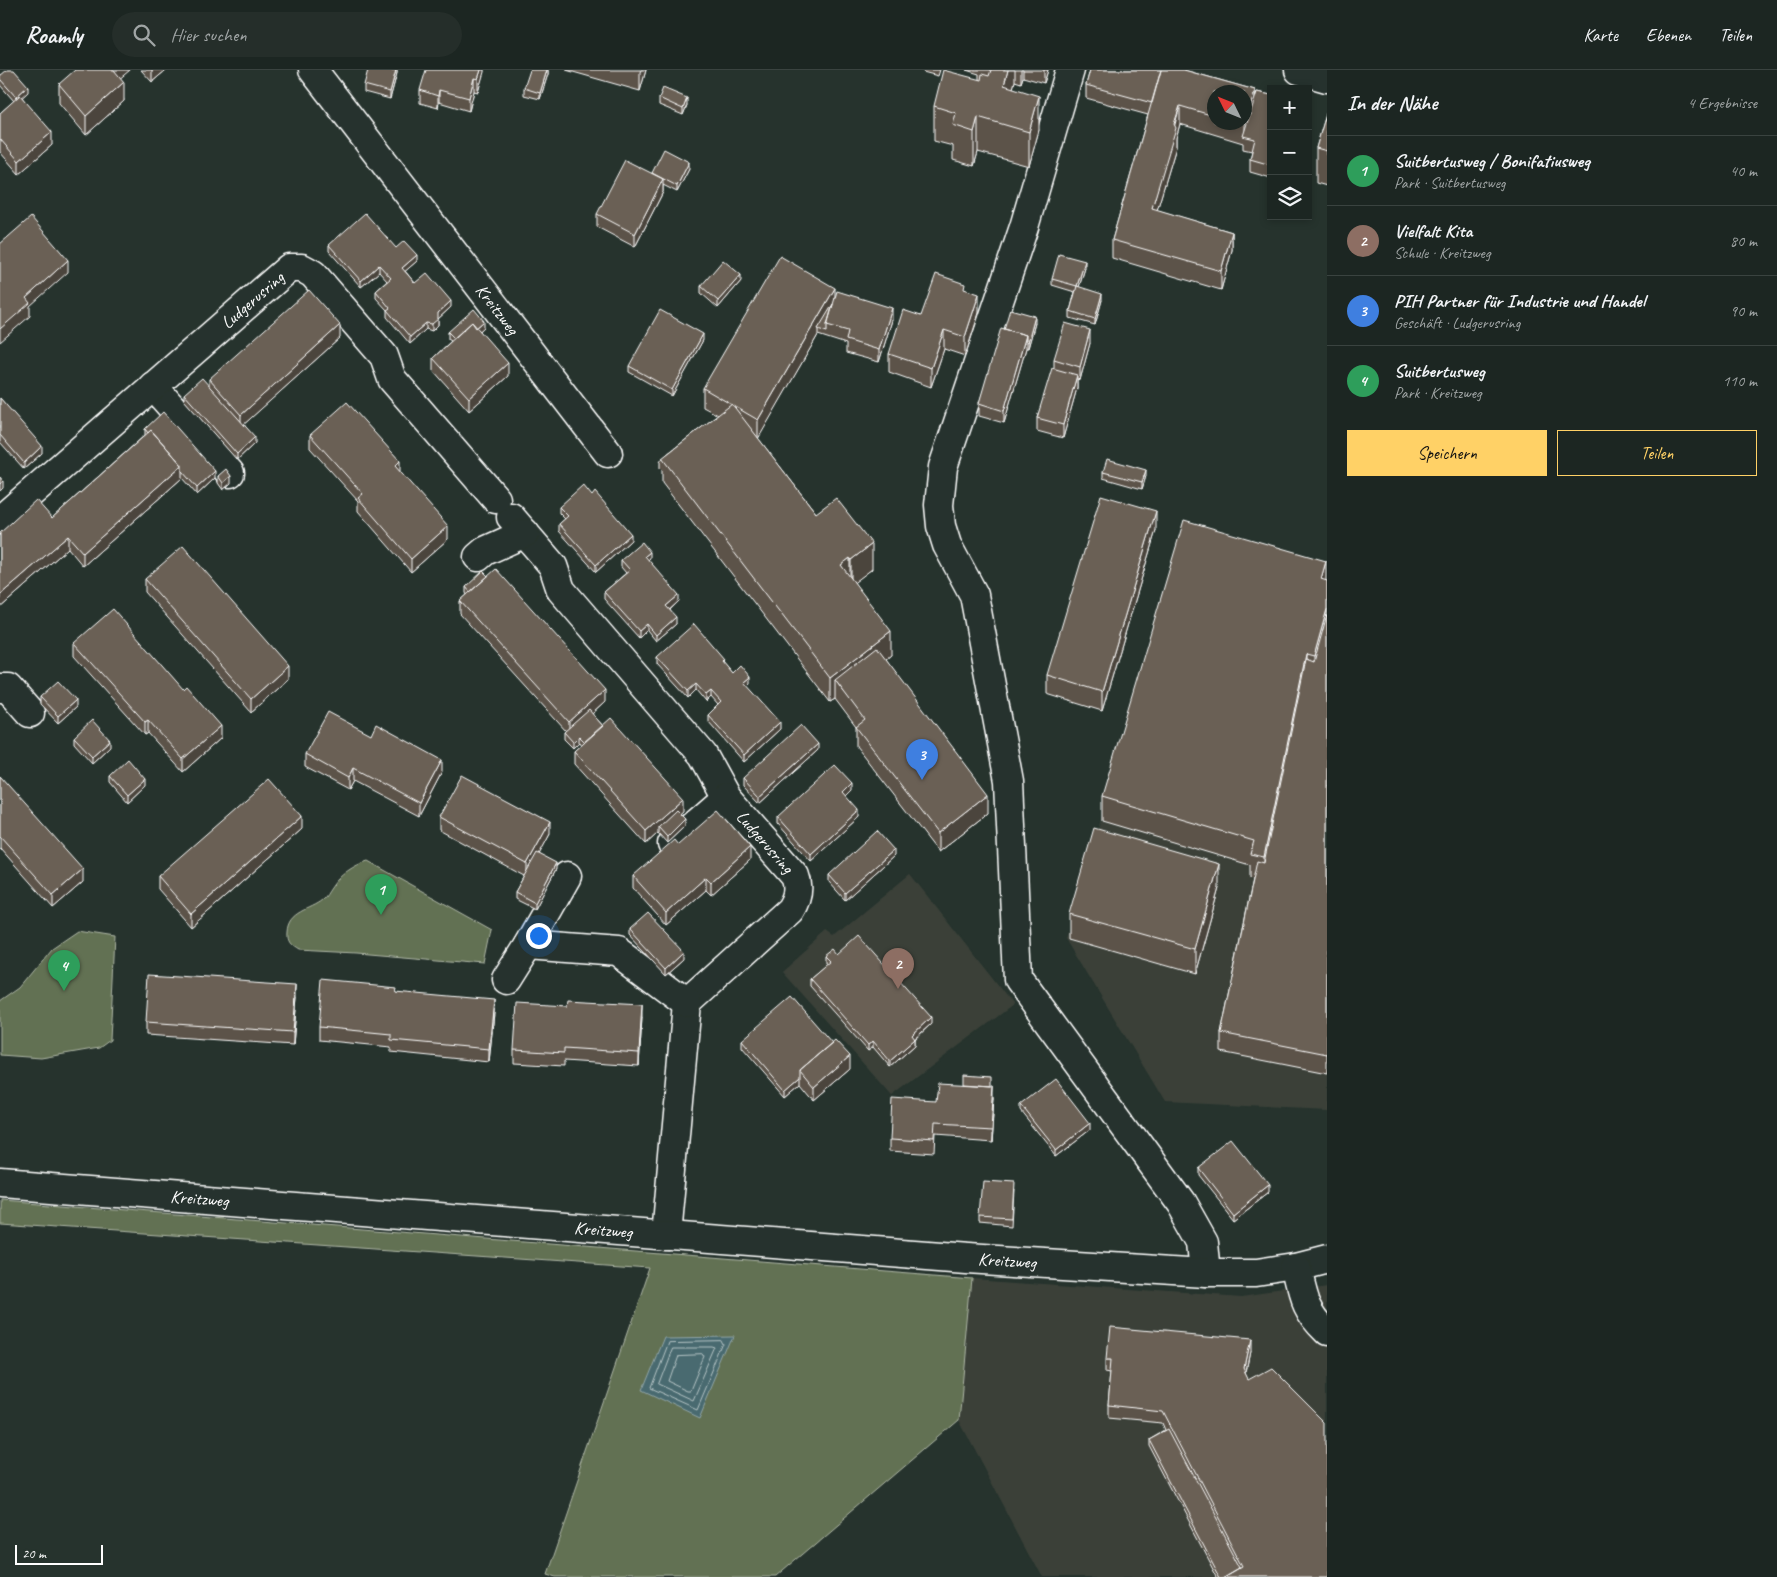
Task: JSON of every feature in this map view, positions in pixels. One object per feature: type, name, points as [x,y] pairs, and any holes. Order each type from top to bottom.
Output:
[{"type":"street","name":"Kreitzweg","points":[[313,70],[608,453]]},
{"type":"street","points":[[1070,70],[1024,227],[943,467],[939,505],[941,526],[947,546],[974,595],[1009,781],[1018,980],[1181,1203],[1203,1242],[1206,1273]]},
{"type":"street","points":[[1299,70],[1327,78]]},
{"type":"street","name":"Ludgerusring","points":[[0,520],[289,268],[302,268],[313,274],[384,356],[392,379],[553,566],[561,590],[703,754],[726,797],[796,876],[798,891],[796,901],[790,910],[687,1003]]},
{"type":"street","points":[[153,386],[230,473]]},
{"type":"street","points":[[478,557],[485,551],[510,516]]},
{"type":"street","points":[[0,688],[8,688],[30,713]]},
{"type":"street","points":[[672,844],[726,797]]},
{"type":"street","points":[[506,980],[567,876]]},
{"type":"street","points":[[528,945],[619,952],[687,1003],[666,1235]]},
{"type":"street","name":"Kreitzweg","points":[[0,1183],[966,1258],[1206,1273],[1256,1273],[1296,1267],[1327,1259]]},
{"type":"street","points":[[1296,1267],[1304,1302],[1317,1322],[1327,1332]]},
{"type":"shaded area","points":[[1183,542],[1327,583],[1327,1110],[1165,1102],[1066,938]]},
{"type":"shaded area","points":[[910,874],[1013,1005],[892,1096],[782,972],[827,932],[834,937]]},
{"type":"shaded area","points":[[972,1278],[1241,1297],[1327,1285],[1327,1577],[1042,1577],[959,1420]]},
{"type":"green space","points":[[368,861],[492,930],[485,964],[298,950],[291,945],[287,935],[288,925],[295,915],[323,899],[334,883],[347,871]]},
{"type":"green space","points":[[77,931],[115,937],[110,1040],[99,1048],[41,1058],[0,1055],[0,1001],[20,987],[52,948]]},
{"type":"green space","points":[[0,1200],[972,1278],[959,1420],[775,1577],[555,1577],[545,1574],[650,1268],[0,1223]]},
{"type":"water","points":[[735,1335],[700,1418],[641,1390],[663,1336]]},
{"type":"building","points":[[7,70],[14,70],[28,86],[16,97],[0,79],[0,76]]},
{"type":"building","points":[[75,70],[114,70],[124,82],[86,116],[59,84]]},
{"type":"building","points":[[368,70],[396,70],[390,92],[364,85]]},
{"type":"building","points":[[426,70],[481,70],[478,79],[474,78],[469,98],[439,90],[438,96],[420,90]]},
{"type":"building","points":[[530,70],[547,70],[540,93],[524,88]]},
{"type":"building","points":[[943,70],[981,80],[982,74],[989,76],[991,70],[1008,70],[1004,85],[1039,96],[1029,132],[978,117],[974,132],[953,125],[956,113],[934,106]]},
{"type":"building","points":[[1090,70],[1161,70],[1152,103],[1086,85]]},
{"type":"building","points":[[1161,70],[1184,70],[1237,85],[1207,85],[1207,114],[1180,106],[1174,124],[1176,128],[1152,208],[1232,232],[1221,271],[1112,240]]},
{"type":"building","points":[[663,88],[687,98],[683,109],[659,98]]},
{"type":"building","points":[[1252,89],[1255,90],[1252,100]]},
{"type":"building","points":[[1257,92],[1267,94],[1267,164],[1250,159],[1255,139],[1243,136],[1245,130],[1252,130],[1252,108]]},
{"type":"building","points":[[20,95],[52,132],[19,161],[0,139],[0,113]]},
{"type":"building","points":[[1327,111],[1327,151],[1316,148]]},
{"type":"building","points":[[664,149],[689,162],[677,186],[652,173]]},
{"type":"building","points":[[625,160],[663,179],[635,234],[597,214]]},
{"type":"building","points":[[365,213],[396,248],[404,241],[417,255],[402,268],[415,283],[427,273],[451,301],[438,313],[438,319],[432,324],[426,323],[410,337],[387,310],[390,308],[376,291],[391,278],[379,265],[361,281],[329,245]]},
{"type":"building","points":[[31,217],[68,260],[26,298],[30,303],[0,329],[0,244]]},
{"type":"building","points":[[1059,254],[1085,261],[1077,286],[1052,279]]},
{"type":"building","points":[[780,256],[835,288],[758,420],[703,388]]},
{"type":"building","points":[[723,260],[741,275],[718,301],[701,286]]},
{"type":"building","points":[[936,274],[965,284],[964,289],[979,294],[965,337],[944,330],[931,368],[889,354],[903,310],[921,316]]},
{"type":"building","points":[[1077,286],[1102,294],[1095,319],[1070,311]]},
{"type":"building","points":[[309,290],[340,325],[241,415],[209,379]]},
{"type":"building","points":[[837,291],[892,308],[879,350],[846,340],[848,331],[827,325]]},
{"type":"building","points":[[833,304],[827,332],[818,329]]},
{"type":"building","points":[[474,309],[484,321],[476,328],[472,322],[454,338],[448,332]]},
{"type":"building","points":[[1010,309],[1035,316],[1028,342],[1026,341],[1026,335],[1004,329]]},
{"type":"building","points":[[660,310],[703,334],[672,390],[629,366]]},
{"type":"building","points":[[472,322],[508,363],[469,398],[433,358]]},
{"type":"building","points":[[1065,323],[1090,330],[1080,367],[1054,359]]},
{"type":"building","points":[[1001,328],[1026,335],[1004,411],[979,403]]},
{"type":"building","points":[[1052,368],[1077,375],[1063,425],[1037,418]]},
{"type":"building","points":[[202,378],[255,437],[237,454],[184,394]]},
{"type":"building","points":[[0,398],[42,446],[24,463],[0,435]]},
{"type":"building","points":[[347,402],[400,461],[395,466],[448,526],[411,559],[358,498],[363,494],[310,435]]},
{"type":"building","points":[[732,404],[816,513],[836,498],[872,544],[841,565],[891,631],[830,678],[662,458]]},
{"type":"building","points":[[163,412],[215,471],[197,488],[182,471],[182,465],[151,430],[148,433],[145,429]]},
{"type":"building","points":[[151,430],[182,465],[83,553],[68,536],[0,595],[0,533],[36,500],[52,518]]},
{"type":"building","points":[[1107,459],[1146,470],[1142,482],[1103,472]]},
{"type":"building","points":[[226,469],[231,476],[223,483],[218,476]]},
{"type":"building","points":[[583,485],[592,496],[595,492],[631,534],[596,565],[559,524],[568,516],[559,507]]},
{"type":"building","points":[[1101,495],[1156,511],[1102,692],[1047,675]]},
{"type":"building","points":[[1184,520],[1326,561],[1321,579],[1327,581],[1327,609],[1314,656],[1306,654],[1264,857],[1250,854],[1254,841],[1102,796]]},
{"type":"building","points":[[642,542],[650,552],[645,556],[679,595],[666,606],[676,617],[656,635],[647,624],[639,631],[604,592],[630,570],[621,560]]},
{"type":"building","points":[[183,546],[288,666],[251,699],[145,579]]},
{"type":"building","points":[[496,569],[605,690],[569,722],[460,601]]},
{"type":"building","points":[[483,571],[488,576],[470,592],[466,587]]},
{"type":"building","points":[[113,609],[183,689],[186,686],[221,726],[183,759],[148,720],[145,722],[74,643]]},
{"type":"building","points":[[1327,615],[1327,1054],[1221,1033],[1257,861],[1264,863],[1306,659],[1314,662]]},
{"type":"building","points":[[694,624],[724,659],[722,661],[732,673],[740,665],[750,677],[744,682],[780,722],[744,755],[708,715],[721,702],[711,691],[706,695],[696,684],[688,691],[657,657]]},
{"type":"building","points":[[877,647],[988,794],[938,833],[856,727],[865,720],[835,680]]},
{"type":"building","points":[[58,681],[76,700],[58,716],[40,697]]},
{"type":"building","points":[[589,710],[603,726],[585,742],[579,736],[573,742],[564,732]]},
{"type":"building","points":[[328,712],[371,735],[376,724],[442,760],[419,803],[353,768],[348,778],[305,754]]},
{"type":"building","points":[[611,718],[683,798],[646,831],[574,751]]},
{"type":"building","points":[[92,720],[110,740],[92,756],[74,737]]},
{"type":"building","points":[[801,725],[818,744],[760,796],[743,778]]},
{"type":"building","points":[[128,759],[145,779],[127,795],[110,776]]},
{"type":"building","points":[[835,765],[852,783],[843,792],[859,810],[811,854],[778,817]]},
{"type":"building","points":[[462,775],[550,822],[527,864],[439,817]]},
{"type":"building","points":[[0,776],[83,869],[53,895],[0,836]]},
{"type":"building","points":[[269,779],[302,816],[191,914],[158,876]]},
{"type":"building","points":[[676,810],[685,819],[667,837],[658,827]]},
{"type":"building","points":[[718,810],[750,847],[711,882],[706,877],[666,913],[633,876],[674,840],[678,845]]},
{"type":"building","points":[[1094,828],[1219,864],[1195,949],[1069,914]]},
{"type":"building","points":[[877,831],[894,850],[845,893],[829,875]]},
{"type":"building","points":[[537,853],[556,863],[535,903],[515,892]]},
{"type":"building","points":[[648,913],[684,951],[666,968],[630,929]]},
{"type":"building","points":[[859,936],[931,1017],[912,1035],[915,1039],[890,1061],[873,1041],[868,1045],[810,979],[831,961],[826,956],[835,949],[839,954]]},
{"type":"building","points":[[149,974],[297,984],[293,1032],[146,1022]]},
{"type":"building","points":[[323,980],[396,987],[395,991],[494,1000],[489,1049],[391,1040],[391,1034],[319,1027]]},
{"type":"building","points":[[792,997],[832,1043],[800,1070],[800,1077],[785,1090],[742,1040]]},
{"type":"building","points":[[568,1000],[642,1004],[639,1053],[564,1048],[564,1053],[514,1050],[517,1003],[567,1006]]},
{"type":"building","points":[[835,1040],[850,1056],[814,1087],[800,1070]]},
{"type":"building","points":[[964,1075],[992,1077],[992,1086],[964,1084]]},
{"type":"building","points":[[1056,1079],[1090,1123],[1056,1150],[1021,1106]]},
{"type":"building","points":[[938,1083],[994,1086],[991,1127],[935,1124],[934,1141],[890,1138],[892,1099],[936,1102]]},
{"type":"building","points":[[1233,1141],[1268,1185],[1233,1213],[1198,1168]]},
{"type":"building","points":[[983,1182],[1014,1184],[1012,1219],[980,1217]]},
{"type":"building","points":[[1110,1327],[1250,1340],[1244,1369],[1249,1379],[1271,1367],[1327,1423],[1327,1577],[1225,1577],[1244,1566],[1163,1411],[1109,1405],[1113,1358],[1107,1358]]},
{"type":"building","points":[[1169,1429],[1242,1567],[1225,1577],[1221,1577],[1149,1440]]},
{"type":"place","name":"PIH Partner für Industrie und Handel","points":[[922,780]]},
{"type":"place","name":"Suitbertusweg / Bonifatiusweg","points":[[381,915]]},
{"type":"place","name":"Vielfalt Kita","points":[[898,989]]},
{"type":"place","name":"Suitbertusweg","points":[[64,991]]}]
